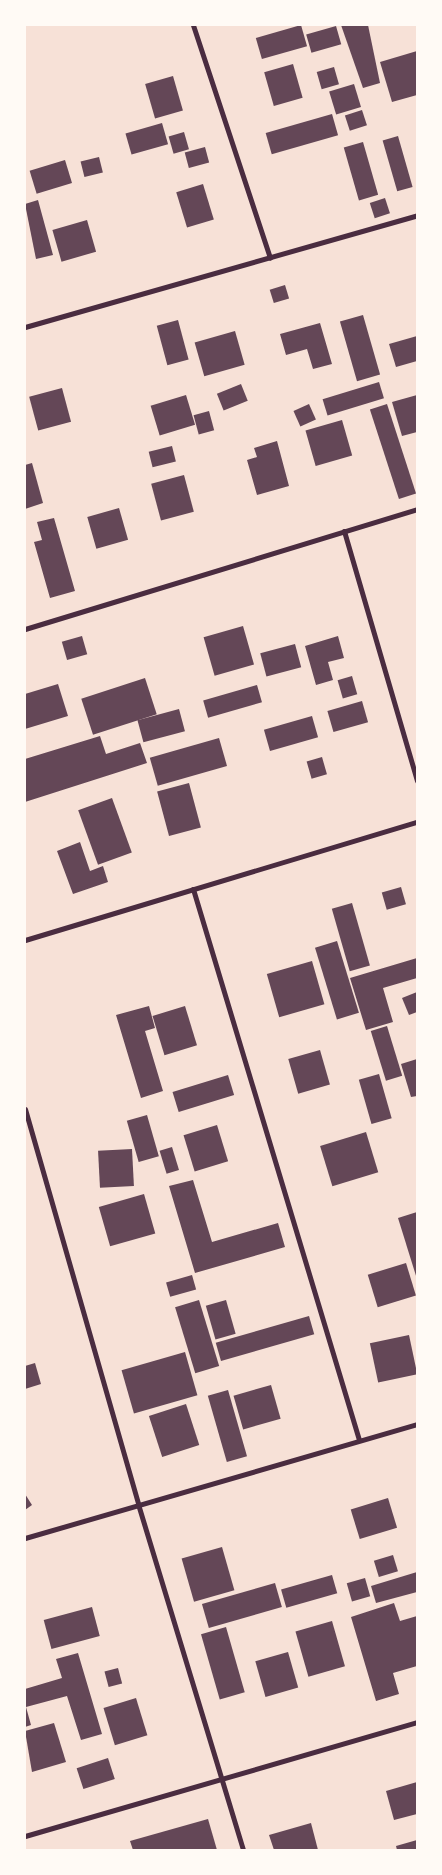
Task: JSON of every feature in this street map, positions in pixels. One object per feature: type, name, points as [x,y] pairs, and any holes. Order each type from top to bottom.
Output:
[{"type":"street","points":[[193,25],[270,258]]},
{"type":"street","points":[[25,327],[417,215]]},
{"type":"street","points":[[25,629],[417,509]]},
{"type":"street","points":[[344,531],[417,781]]},
{"type":"street","points":[[25,940],[417,822]]},
{"type":"street","points":[[193,889],[359,1440]]},
{"type":"street","points":[[25,1109],[138,1504],[224,1780],[243,1850]]},
{"type":"street","points":[[25,1538],[417,1424]]},
{"type":"street","points":[[25,1836],[224,1780],[417,1722]]},
{"type":"building","points":[[301,25],[307,46],[262,59],[256,38]]},
{"type":"building","points":[[341,25],[368,25],[380,83],[363,88]]},
{"type":"building","points":[[336,26],[341,44],[311,53],[306,35]]},
{"type":"building","points":[[417,51],[417,95],[392,102],[380,62]]},
{"type":"building","points":[[293,64],[303,98],[274,106],[264,72]]},
{"type":"building","points":[[334,67],[339,84],[322,89],[317,72]]},
{"type":"building","points":[[173,76],[183,111],[155,119],[145,84]]},
{"type":"building","points":[[354,84],[361,107],[336,115],[329,92]]},
{"type":"building","points":[[362,110],[367,125],[350,131],[345,116]]},
{"type":"building","points":[[332,114],[338,135],[272,154],[266,133]]},
{"type":"building","points":[[162,123],[168,144],[132,155],[125,133]]},
{"type":"building","points":[[184,132],[189,149],[174,154],[169,136]]},
{"type":"building","points":[[398,136],[413,187],[397,191],[383,140]]},
{"type":"building","points":[[363,142],[378,195],[359,200],[344,148]]},
{"type":"building","points":[[205,147],[209,162],[189,168],[185,152]]},
{"type":"building","points":[[99,157],[103,173],[84,177],[81,162]]},
{"type":"building","points":[[65,160],[72,183],[37,194],[30,171]]},
{"type":"building","points":[[203,184],[214,219],[187,228],[176,192]]},
{"type":"building","points":[[385,198],[390,213],[375,218],[370,203]]},
{"type":"building","points":[[38,200],[53,255],[36,259],[25,204]]},
{"type":"building","points":[[87,220],[96,252],[61,262],[52,230]]},
{"type":"building","points":[[285,285],[289,298],[274,303],[270,290]]},
{"type":"building","points":[[363,315],[380,375],[357,381],[340,322]]},
{"type":"building","points":[[178,320],[189,360],[167,365],[157,326]]},
{"type":"building","points":[[320,323],[332,364],[313,369],[307,349],[286,355],[280,334]]},
{"type":"building","points":[[235,331],[245,365],[204,376],[195,343]]},
{"type":"building","points":[[417,336],[417,361],[396,367],[389,344]]},
{"type":"building","points":[[379,382],[384,398],[328,416],[323,399]]},
{"type":"building","points":[[241,384],[248,401],[224,410],[217,394]]},
{"type":"building","points":[[62,388],[71,422],[38,431],[29,397]]},
{"type":"building","points":[[186,395],[195,425],[160,435],[151,406]]},
{"type":"building","points":[[417,395],[417,432],[402,436],[392,402]]},
{"type":"building","points":[[309,404],[316,420],[300,426],[293,411]]},
{"type":"building","points":[[387,404],[416,493],[399,499],[370,410]]},
{"type":"building","points":[[209,411],[214,430],[199,434],[194,415]]},
{"type":"building","points":[[342,420],[352,456],[316,466],[305,430]]},
{"type":"building","points":[[277,441],[289,486],[257,495],[247,460],[257,457],[254,448]]},
{"type":"building","points":[[172,446],[176,462],[153,467],[149,452]]},
{"type":"building","points":[[32,463],[43,503],[25,509],[25,465]]},
{"type":"building","points":[[184,475],[194,512],[161,521],[151,484]]},
{"type":"building","points":[[119,508],[128,540],[96,549],[87,517]]},
{"type":"building","points":[[54,518],[75,591],[50,598],[34,542],[42,540],[37,522]]},
{"type":"building","points":[[243,626],[254,664],[215,676],[204,637]]},
{"type":"building","points":[[82,636],[87,654],[67,660],[62,642]]},
{"type":"building","points":[[338,636],[344,658],[328,662],[333,680],[316,685],[305,646]]},
{"type":"building","points":[[295,644],[301,667],[266,676],[260,653]]},
{"type":"building","points":[[352,676],[357,694],[343,698],[338,680]]},
{"type":"building","points":[[145,678],[157,714],[93,735],[81,699]]},
{"type":"building","points":[[58,684],[68,716],[25,729],[25,694]]},
{"type":"building","points":[[257,685],[262,702],[208,718],[203,700]]},
{"type":"building","points":[[362,701],[368,722],[333,732],[327,711]]},
{"type":"building","points":[[179,709],[185,731],[143,742],[137,720]]},
{"type":"building","points":[[312,716],[318,737],[270,751],[264,730]]},
{"type":"building","points":[[100,736],[106,754],[140,743],[147,763],[25,802],[25,759]]},
{"type":"building","points":[[219,738],[227,766],[158,786],[150,758]]},
{"type":"building","points":[[322,757],[327,774],[312,779],[307,761]]},
{"type":"building","points":[[189,783],[201,827],[169,836],[157,792]]},
{"type":"building","points":[[112,798],[132,853],[98,865],[78,810]]},
{"type":"building","points":[[80,842],[90,871],[103,866],[108,882],[73,894],[57,851]]},
{"type":"building","points":[[401,887],[406,904],[387,910],[382,893]]},
{"type":"building","points":[[352,903],[370,965],[350,971],[332,909]]},
{"type":"building","points":[[337,941],[359,1013],[337,1019],[315,948]]},
{"type":"building","points":[[417,958],[417,978],[383,988],[393,1022],[366,1030],[350,978]]},
{"type":"building","points":[[312,961],[324,1004],[279,1017],[267,974]]},
{"type":"building","points":[[417,992],[417,1012],[409,1015],[402,998]]},
{"type":"building","points":[[149,1006],[155,1028],[145,1031],[163,1091],[141,1098],[116,1015]]},
{"type":"building","points":[[185,1006],[197,1045],[164,1055],[152,1016]]},
{"type":"building","points":[[387,1026],[402,1076],[386,1081],[371,1031]]},
{"type":"building","points":[[320,1050],[330,1085],[298,1094],[288,1059]]},
{"type":"building","points":[[417,1059],[417,1096],[411,1097],[401,1064]]},
{"type":"building","points":[[379,1074],[392,1118],[371,1124],[359,1080]]},
{"type":"building","points":[[228,1075],[234,1095],[179,1112],[173,1092]]},
{"type":"building","points":[[147,1115],[159,1156],[139,1162],[127,1121]]},
{"type":"building","points":[[217,1125],[228,1161],[195,1172],[184,1135]]},
{"type":"building","points":[[366,1132],[378,1172],[332,1186],[320,1146]]},
{"type":"building","points":[[172,1147],[179,1170],[167,1174],[160,1151]]},
{"type":"building","points":[[132,1149],[134,1186],[100,1188],[98,1151]]},
{"type":"building","points":[[193,1180],[212,1242],[278,1223],[285,1247],[195,1273],[169,1186]]},
{"type":"building","points":[[144,1194],[155,1233],[110,1246],[99,1207]]},
{"type":"building","points":[[417,1212],[417,1279],[398,1218]]},
{"type":"building","points":[[406,1263],[416,1296],[378,1307],[368,1275]]},
{"type":"building","points":[[192,1275],[196,1289],[170,1297],[166,1282]]},
{"type":"building","points":[[199,1300],[219,1366],[195,1373],[175,1307]]},
{"type":"building","points":[[226,1300],[236,1334],[215,1339],[206,1306]]},
{"type":"building","points":[[309,1316],[314,1334],[221,1361],[216,1343]]},
{"type":"building","points":[[409,1335],[417,1374],[378,1382],[370,1343]]},
{"type":"building","points":[[185,1352],[197,1395],[134,1413],[122,1370]]},
{"type":"building","points":[[35,1363],[41,1384],[25,1389],[25,1366]]},
{"type":"building","points":[[271,1385],[281,1419],[243,1429],[234,1396]]},
{"type":"building","points":[[228,1390],[247,1456],[227,1462],[208,1396]]},
{"type":"building","points":[[186,1404],[199,1445],[162,1457],[149,1416]]},
{"type":"building","points":[[25,1494],[32,1505],[25,1510]]},
{"type":"building","points":[[388,1498],[397,1528],[360,1539],[351,1509]]},
{"type":"building","points":[[222,1547],[234,1590],[194,1602],[182,1559]]},
{"type":"building","points":[[393,1555],[398,1571],[379,1577],[374,1561]]},
{"type":"building","points":[[417,1572],[417,1592],[376,1603],[371,1586]]},
{"type":"building","points":[[332,1575],[337,1593],[286,1608],[281,1590]]},
{"type":"building","points":[[365,1578],[370,1596],[352,1602],[347,1583]]},
{"type":"building","points":[[275,1583],[282,1607],[209,1628],[202,1604]]},
{"type":"building","points":[[394,1603],[400,1621],[417,1616],[417,1666],[393,1673],[399,1694],[376,1701],[351,1617]]},
{"type":"building","points":[[92,1607],[100,1636],[51,1649],[44,1620]]},
{"type":"building","points":[[332,1621],[345,1666],[308,1677],[295,1631]]},
{"type":"building","points":[[226,1627],[245,1692],[220,1700],[201,1634]]},
{"type":"building","points":[[288,1652],[298,1688],[266,1697],[255,1661]]},
{"type":"building","points":[[78,1653],[102,1734],[81,1740],[67,1696],[26,1707],[31,1725],[25,1727],[25,1689],[62,1678],[56,1659]]},
{"type":"building","points":[[118,1668],[122,1683],[109,1687],[104,1672]]},
{"type":"building","points":[[136,1698],[147,1735],[115,1745],[103,1708]]},
{"type":"building","points":[[54,1723],[66,1762],[32,1772],[25,1731]]},
{"type":"building","points":[[108,1758],[115,1779],[83,1789],[77,1768]]},
{"type":"building","points":[[417,1782],[417,1814],[394,1820],[386,1791]]},
{"type":"building","points":[[208,1819],[217,1850],[133,1850],[130,1841]]},
{"type":"building","points":[[311,1823],[318,1850],[274,1850],[269,1835]]},
{"type":"building","points":[[417,1840],[417,1850],[397,1850],[396,1846]]}]
